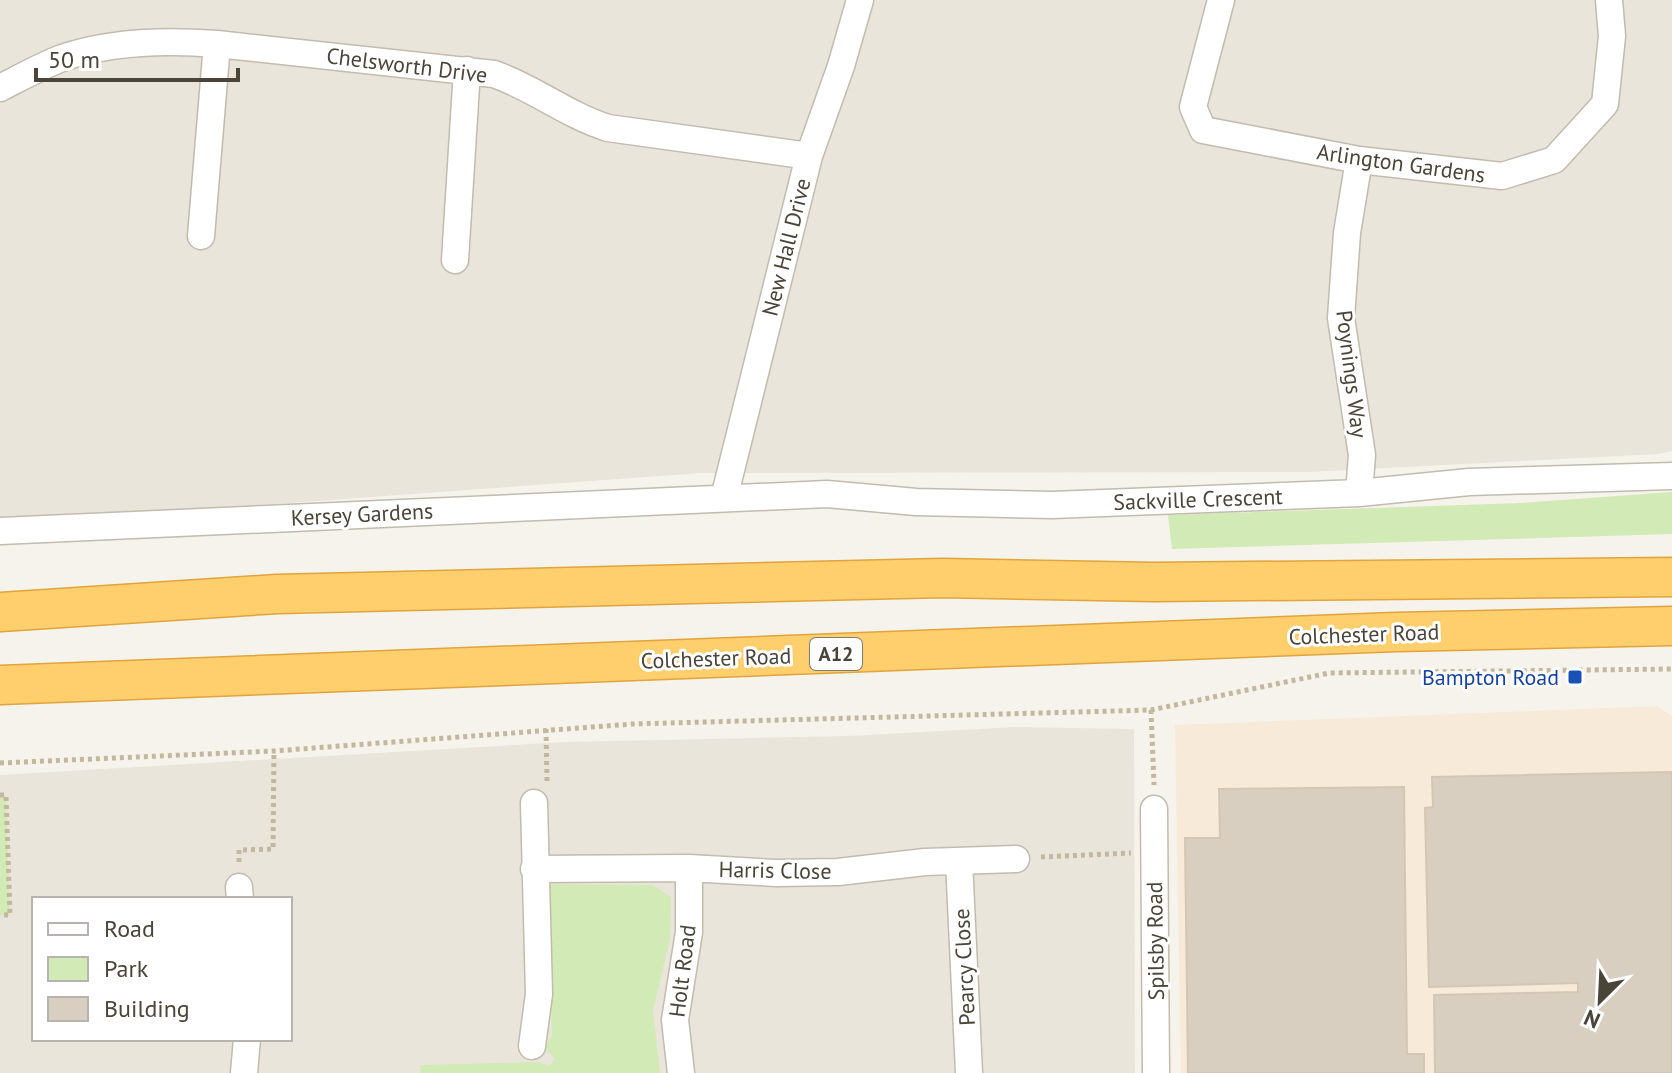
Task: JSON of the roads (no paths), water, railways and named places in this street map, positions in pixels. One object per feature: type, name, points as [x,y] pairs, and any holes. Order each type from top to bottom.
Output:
[{"type":"highway","points":[[0,612],[277,594],[943,578],[1154,582],[1672,577]]},
{"type":"highway","name":"Colchester Road","points":[[0,685],[1396,632],[1672,626]]},
{"type":"street","name":"New Hall Drive","points":[[724,498],[809,156],[841,66],[860,0]]},
{"type":"street","name":"Arlington Gardens","points":[[1221,0],[1193,107],[1203,130],[1359,160],[1502,176],[1554,160],[1605,104],[1612,36],[1609,0]]},
{"type":"street","name":"Chelsworth Drive","points":[[0,88],[62,58],[126,45],[173,41],[217,44],[494,74],[520,83],[583,120],[608,128],[809,156]]},
{"type":"street","points":[[201,236],[217,44]]},
{"type":"street","points":[[455,260],[467,70]]},
{"type":"street","name":"Poynings Way","points":[[1359,160],[1347,233],[1341,318],[1362,455],[1359,493]]},
{"type":"street","name":"Sackville Crescent","points":[[724,498],[827,494],[916,502],[1052,505],[1359,493],[1469,482],[1672,476]]},
{"type":"street","name":"Kersey Gardens","points":[[0,531],[724,498]]},
{"type":"street","points":[[532,1046],[539,994],[534,803]]},
{"type":"street","name":"Spilsby Road","points":[[1154,809],[1156,1073]]},
{"type":"street","name":"Harris Close","points":[[534,869],[689,868],[776,873],[838,872],[1016,859]]},
{"type":"street","name":"Pearcy Close","points":[[959,861],[969,1073]]},
{"type":"street","name":"Holt Road","points":[[681,1073],[675,1020],[689,932],[689,868]]},
{"type":"street","points":[[244,1073],[247,1041]]},
{"type":"place","name":"Bampton Road","points":[[1575,677]]}]
